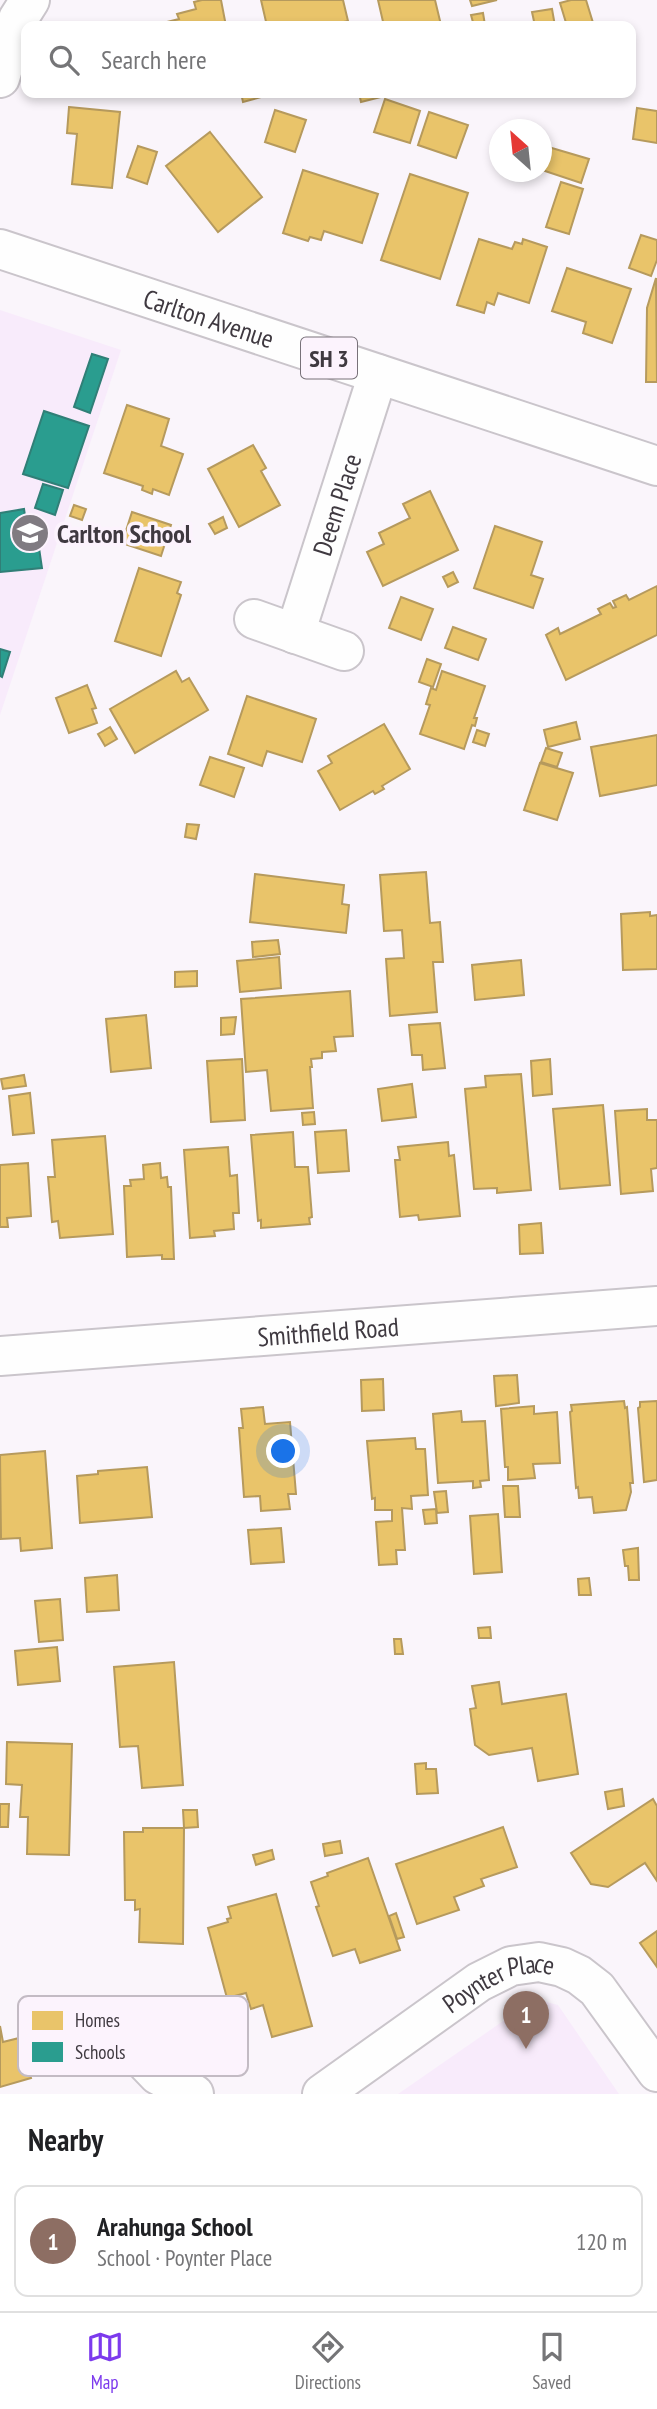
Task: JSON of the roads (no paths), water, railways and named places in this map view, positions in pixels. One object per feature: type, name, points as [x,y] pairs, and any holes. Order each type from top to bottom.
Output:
[{"type":"main road","points":[[0,78],[19,19],[30,0]]},
{"type":"main road","name":"Carlton Avenue","points":[[0,250],[657,467]]},
{"type":"main road","name":"Deem Place","points":[[295,634],[378,374]]},
{"type":"main road","points":[[254,619],[344,650]]},
{"type":"main road","name":"Smithfield Road","points":[[0,1356],[657,1306]]},
{"type":"main road","name":"Poynter Place","points":[[322,2094],[479,1982],[511,1966],[539,1962],[570,1971],[597,1989],[657,2072]]},
{"type":"main road","points":[[160,2076],[194,2094]]},
{"type":"place","name":"Carlton School","points":[[30,533]]},
{"type":"place","name":"Arahunga School","points":[[526,2049]]}]
